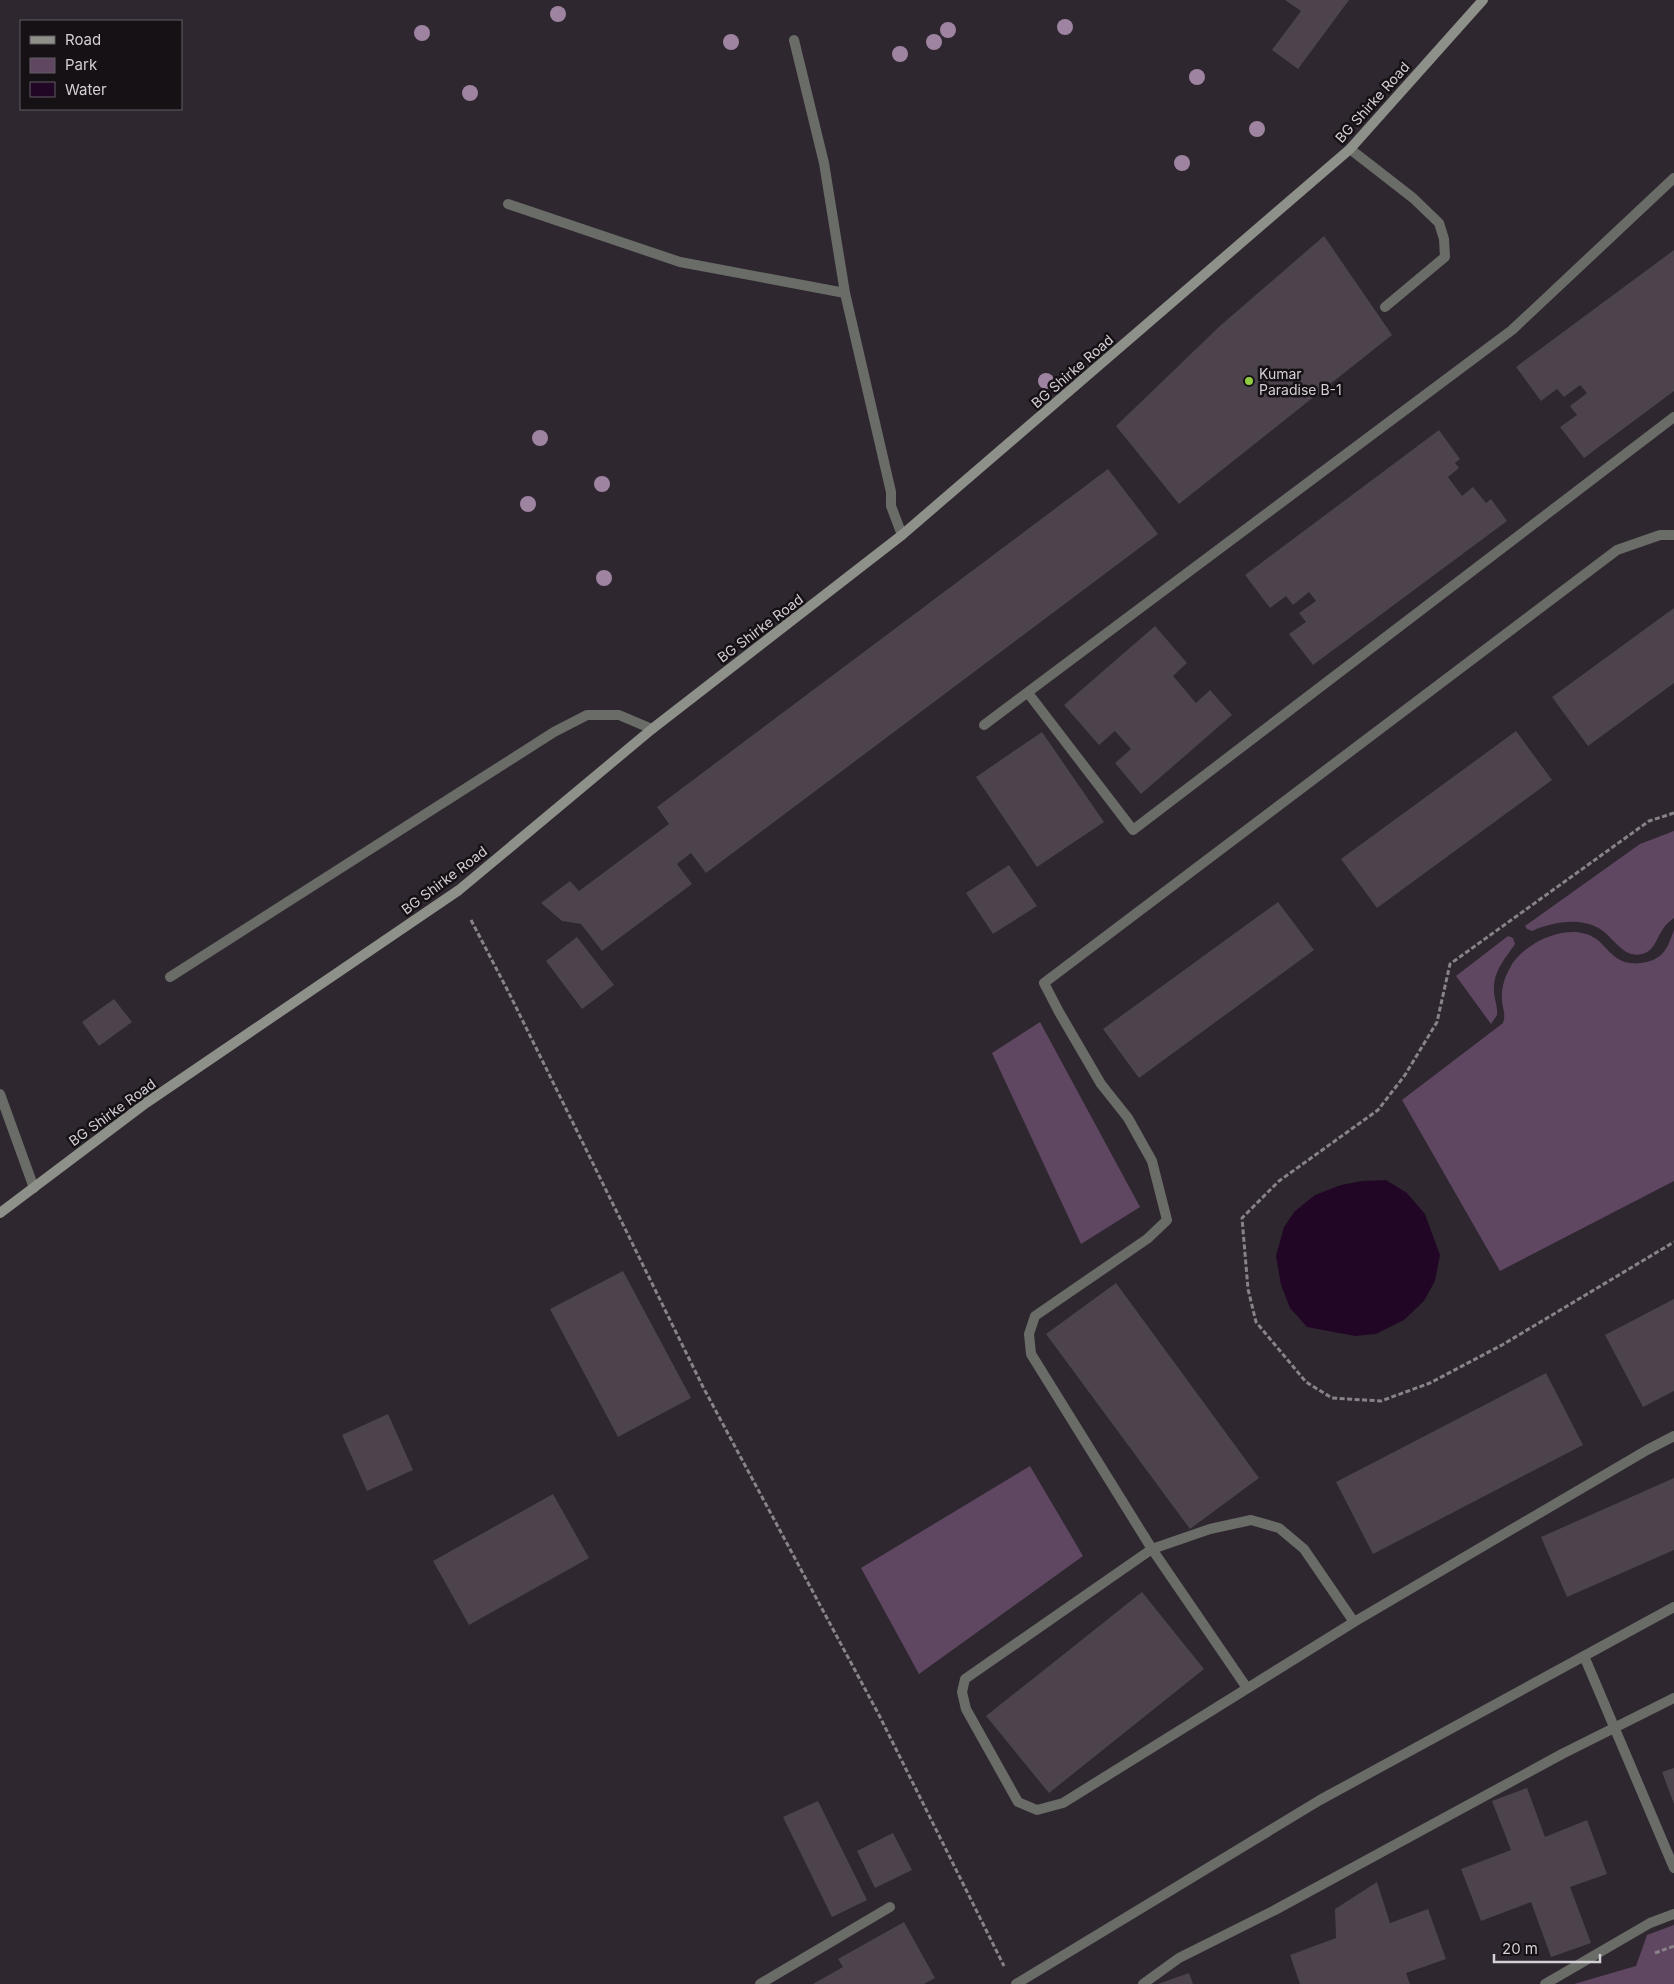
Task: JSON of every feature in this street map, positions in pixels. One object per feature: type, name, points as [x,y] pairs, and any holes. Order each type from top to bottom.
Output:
[{"type":"street","name":"BG Shirke Road","points":[[0,1213],[146,1104],[459,890],[652,729],[902,535],[1350,149],[1483,0]]},
{"type":"street","points":[[794,40],[824,163],[844,293],[891,492],[892,506],[902,535]]},
{"type":"street","points":[[1350,149],[1439,222],[1444,240],[1445,256],[1385,307]]},
{"type":"street","points":[[984,726],[1512,330],[1674,178]]},
{"type":"street","points":[[508,204],[680,262],[844,293]]},
{"type":"street","points":[[1028,693],[1133,830],[1674,416]]},
{"type":"street","points":[[1247,1688],[1152,1550],[1031,1354],[1029,1334],[1035,1316],[1147,1239],[1167,1220],[1152,1161],[1128,1118],[1101,1084],[1058,1012],[1044,983],[1617,550],[1660,535],[1674,535]]},
{"type":"street","points":[[170,978],[554,732],[587,715],[619,715],[652,729]]},
{"type":"street","points":[[0,1094],[34,1188]]},
{"type":"street","points":[[1354,1622],[1304,1549],[1279,1528],[1251,1520],[1210,1529],[1152,1550],[965,1679],[962,1692],[966,1708],[1018,1802],[1037,1810],[1062,1803],[1354,1622],[1674,1436]]},
{"type":"street","points":[[1016,1984],[1320,1800],[1674,1607]]},
{"type":"street","points":[[1584,1656],[1674,1868]]},
{"type":"street","points":[[1143,1984],[1179,1958],[1275,1910],[1562,1754],[1674,1698]]},
{"type":"street","points":[[760,1984],[890,1907]]},
{"type":"street","points":[[1545,1984],[1650,1923],[1674,1914]]},
{"type":"path","points":[[1674,813],[1649,821],[1450,964],[1436,1022],[1405,1075],[1378,1110],[1279,1181],[1242,1218],[1248,1289],[1256,1322],[1306,1382],[1332,1398],[1381,1401],[1430,1383],[1502,1345],[1674,1242]]},
{"type":"path","points":[[471,920],[514,1002],[703,1387],[879,1715],[1004,1967]]},
{"type":"path","points":[[1655,1953],[1674,1946]]},
{"type":"green space","points":[[1674,831],[1674,918],[1665,926],[1654,946],[1645,953],[1638,955],[1627,952],[1603,931],[1586,923],[1558,923],[1532,931],[1525,926],[1640,844]]},
{"type":"green space","points":[[1674,930],[1674,1181],[1500,1271],[1402,1100],[1503,1023],[1502,993],[1506,976],[1515,960],[1533,944],[1560,933],[1584,933],[1599,941],[1622,961],[1638,963],[1654,960],[1662,954],[1668,946]]},
{"type":"green space","points":[[1508,936],[1513,938],[1515,944],[1495,977],[1494,991],[1497,1015],[1491,1024],[1456,976]]},
{"type":"green space","points":[[1040,1022],[1140,1207],[1081,1244],[992,1053]]},
{"type":"green space","points":[[1030,1466],[1083,1556],[919,1674],[861,1568]]},
{"type":"green space","points":[[1674,1925],[1674,1984],[1574,1984],[1636,1966],[1647,1935]]},
{"type":"water","points":[[1386,1180],[1407,1193],[1425,1214],[1440,1255],[1435,1281],[1424,1301],[1404,1320],[1376,1334],[1355,1336],[1307,1327],[1290,1308],[1281,1285],[1276,1256],[1284,1227],[1295,1211],[1315,1195],[1341,1185],[1362,1181]]},
{"type":"building","points":[[1285,0],[1349,0],[1298,69],[1272,50],[1301,11]]},
{"type":"building","name":"Kumar Paradise B-1","points":[[1324,236],[1392,335],[1179,504],[1116,426],[1221,325]]},
{"type":"building","points":[[1674,250],[1674,391],[1584,458],[1560,427],[1577,415],[1570,406],[1587,393],[1580,385],[1564,397],[1557,389],[1541,401],[1516,367]]},
{"type":"building","points":[[1439,430],[1460,459],[1455,463],[1459,468],[1448,477],[1462,496],[1473,487],[1486,503],[1491,499],[1507,521],[1313,665],[1289,634],[1306,622],[1299,613],[1316,601],[1309,592],[1293,605],[1286,596],[1270,608],[1245,575]]},
{"type":"building","points":[[1108,469],[1158,534],[706,873],[691,853],[677,864],[692,884],[602,951],[581,924],[562,921],[541,903],[570,881],[579,891],[669,824],[657,807]]},
{"type":"building","points":[[1674,608],[1674,683],[1588,746],[1552,697]]},
{"type":"building","points":[[1155,626],[1187,663],[1173,676],[1196,703],[1210,690],[1232,715],[1141,794],[1115,763],[1131,749],[1115,731],[1099,745],[1064,705]]},
{"type":"building","points":[[1516,731],[1552,780],[1377,908],[1341,859]]},
{"type":"building","points":[[1042,732],[1104,822],[1037,867],[976,777]]},
{"type":"building","points":[[1009,865],[1037,906],[993,934],[966,893]]},
{"type":"building","points":[[1278,902],[1314,950],[1139,1078],[1103,1029]]},
{"type":"building","points":[[577,937],[614,985],[582,1009],[546,961]]},
{"type":"building","points":[[114,999],[132,1022],[99,1046],[82,1022]]},
{"type":"building","points":[[623,1271],[691,1398],[618,1437],[550,1309]]},
{"type":"building","points":[[1116,1283],[1259,1478],[1190,1529],[1046,1334]]},
{"type":"building","points":[[1674,1299],[1674,1391],[1643,1407],[1605,1335]]},
{"type":"building","points":[[1546,1373],[1583,1445],[1373,1554],[1336,1482]]},
{"type":"building","points":[[388,1414],[413,1470],[367,1491],[342,1435]]},
{"type":"building","points":[[1674,1478],[1674,1550],[1567,1597],[1541,1537]]},
{"type":"building","points":[[553,1494],[589,1558],[469,1625],[433,1561]]},
{"type":"building","points":[[1142,1592],[1204,1669],[1049,1793],[986,1716]]},
{"type":"building","points":[[1674,1768],[1674,1804],[1662,1772]]},
{"type":"building","points":[[1527,1788],[1545,1837],[1587,1820],[1607,1874],[1570,1887],[1591,1943],[1551,1957],[1531,1902],[1481,1921],[1461,1869],[1511,1850],[1492,1801]]},
{"type":"building","points":[[818,1801],[867,1900],[832,1917],[783,1817]]},
{"type":"building","points":[[893,1833],[912,1870],[875,1888],[857,1851]]},
{"type":"building","points":[[1377,1882],[1390,1923],[1428,1909],[1446,1959],[1406,1973],[1410,1984],[1300,1984],[1290,1955],[1336,1938],[1335,1909]]},
{"type":"building","points":[[904,1922],[935,1978],[924,1984],[813,1984],[843,1967],[838,1959]]},
{"type":"building","points":[[1189,1973],[1193,1984],[1158,1984]]},
{"type":"place","name":"Kumar Paradise B-1","points":[[1249,381]]}]
